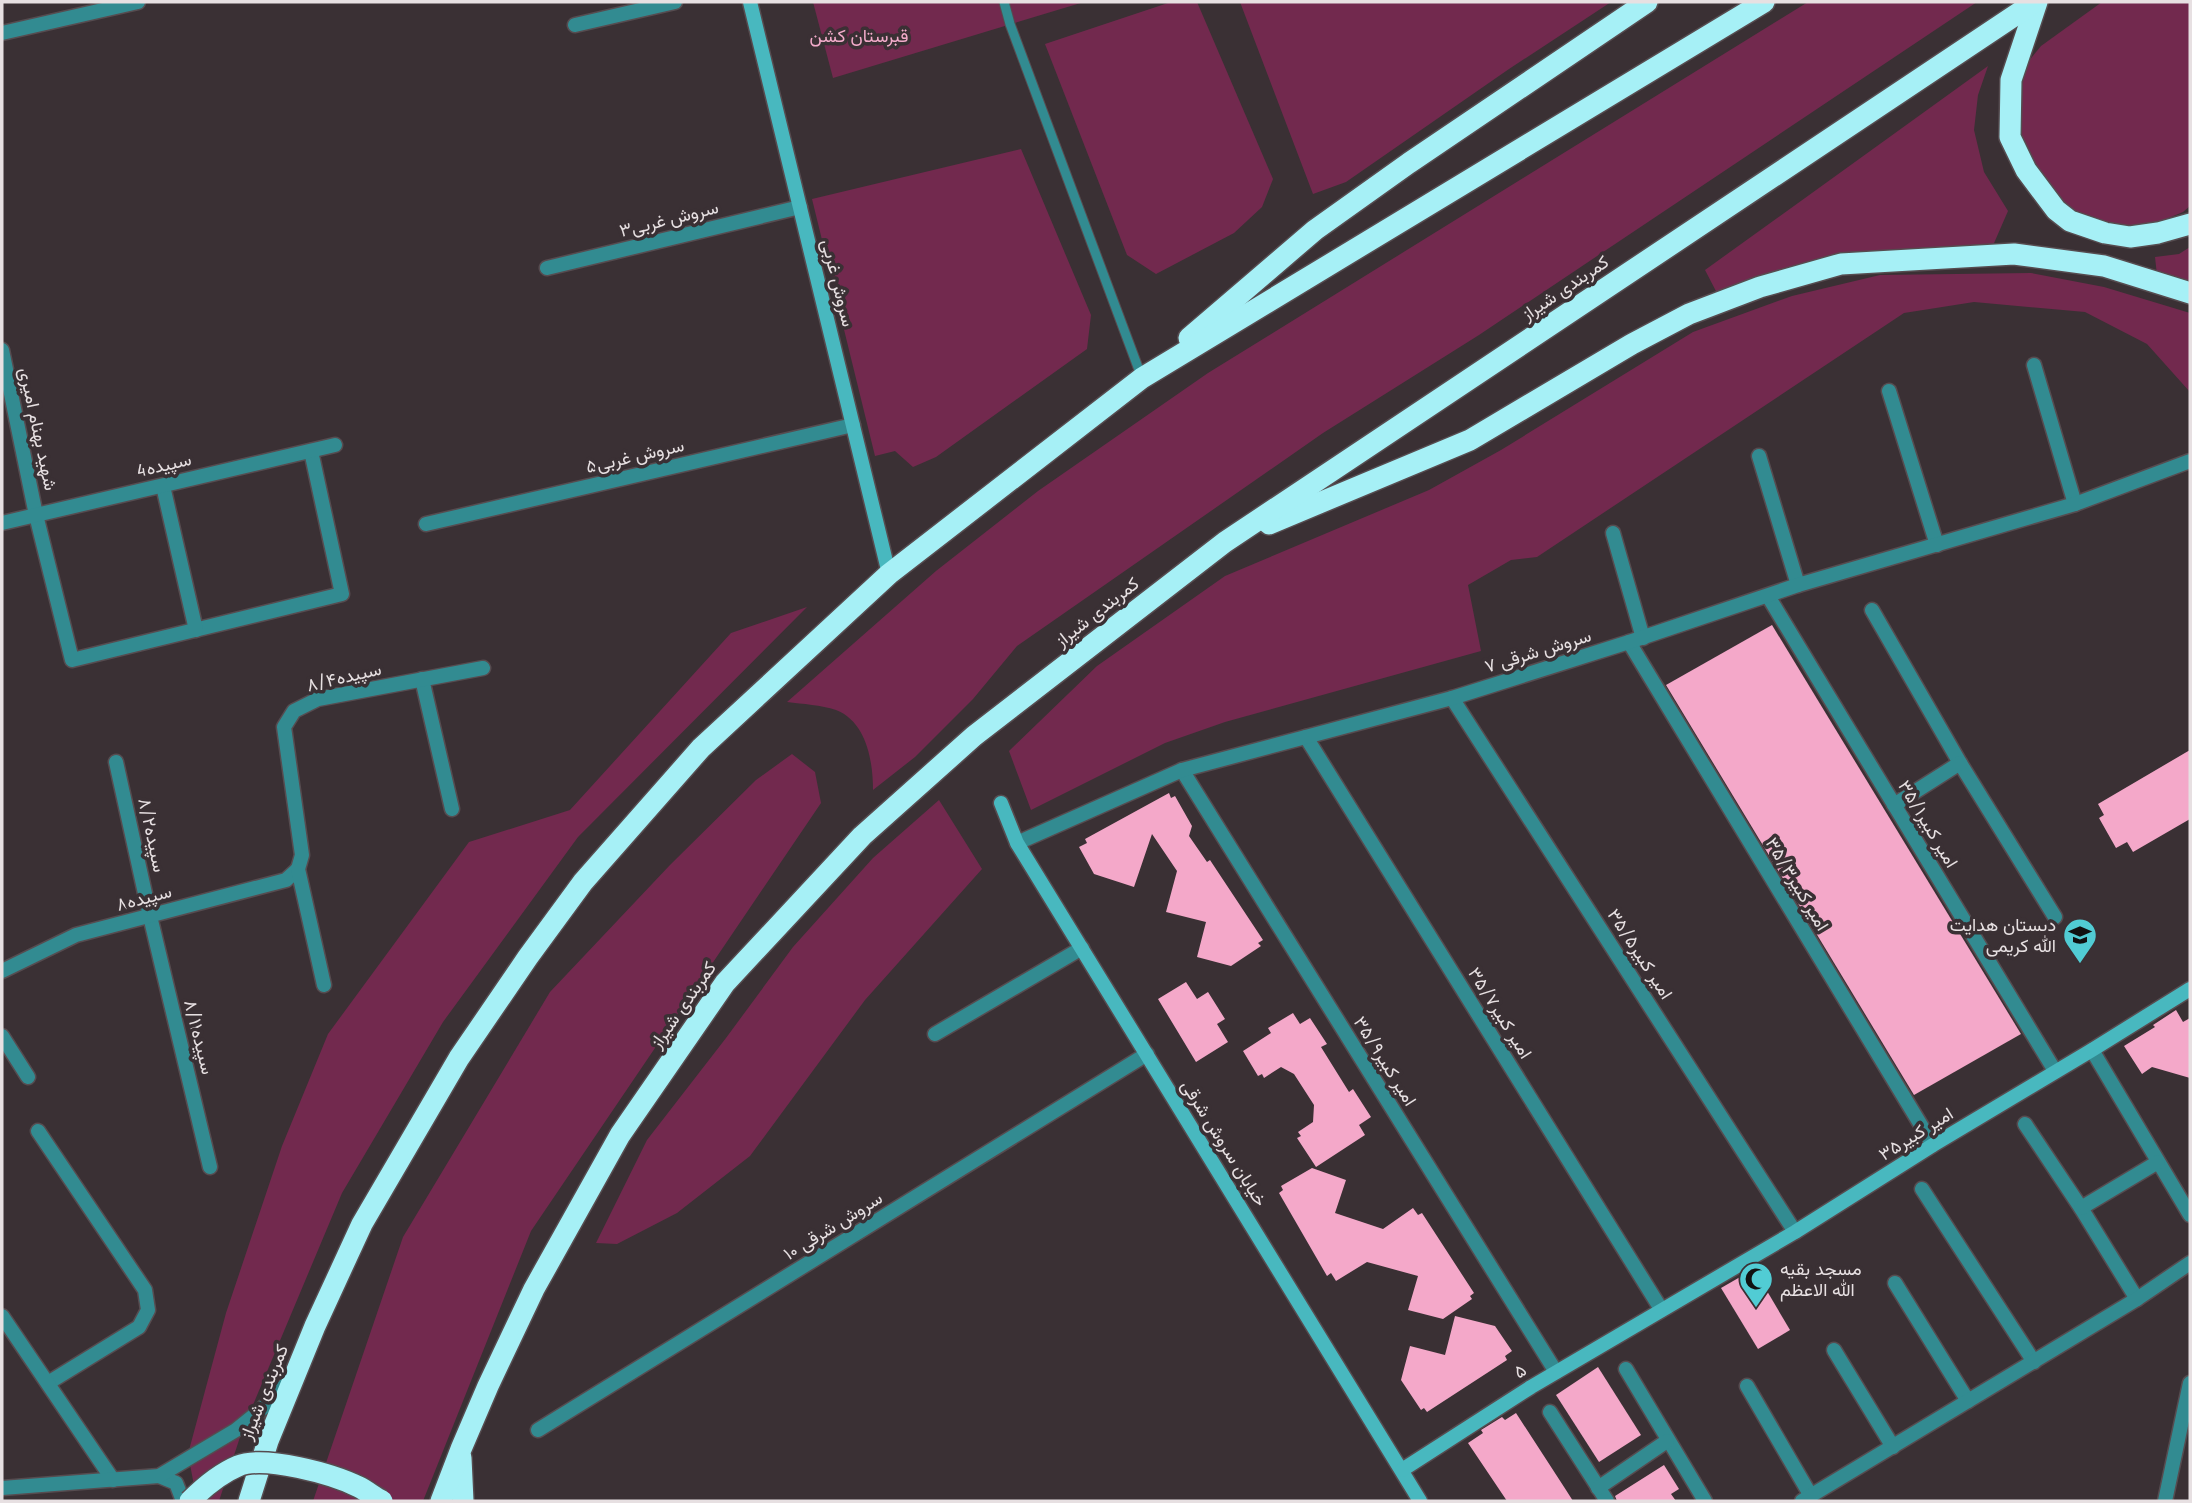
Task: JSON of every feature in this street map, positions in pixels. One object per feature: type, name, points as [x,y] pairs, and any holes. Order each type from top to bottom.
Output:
[{"type":"highway","points":[[1142,378],[1315,230],[1420,155],[1647,2]]},
{"type":"highway","name":"کمربندی شیراز","points":[[249,1501],[268,1441],[315,1326],[362,1224],[459,1058],[583,882],[702,748],[889,574],[1142,378],[1764,2]]},
{"type":"highway","points":[[2036,2],[2011,80],[2010,137],[2026,170],[2056,210],[2070,220],[2105,233],[2130,237],[2190,224]]},
{"type":"highway","name":"کمربندی شیراز","points":[[441,1501],[488,1386],[534,1289],[620,1135],[725,982],[862,836],[974,736],[1225,542],[2036,2]]},
{"type":"highway","points":[[1225,542],[1470,440],[1632,344],[1689,314],[1760,286],[1841,264],[2014,254],[2104,266],[2190,293]]},
{"type":"highway","points":[[461,1449],[463,1501]]},
{"type":"highway","points":[[190,1501],[207,1484],[239,1465],[272,1462],[316,1472],[357,1486],[382,1501]]},
{"type":"street","points":[[2,33],[138,2]]},
{"type":"street","points":[[575,25],[675,2]]},
{"type":"street","name":"سروش غربی","points":[[750,2],[889,574]]},
{"type":"street","name":"سروش غربی۳","points":[[547,268],[800,207]]},
{"type":"street","name":"شهید بهنام امیری","points":[[2,350],[36,515],[72,660],[196,630]]},
{"type":"street","points":[[2034,365],[2075,504]]},
{"type":"street","points":[[1889,391],[1937,545]]},
{"type":"street","name":"سروش غربی۵","points":[[426,524],[853,425]]},
{"type":"street","name":"4سپیده","points":[[2,523],[335,445]]},
{"type":"street","points":[[163,486],[196,630],[342,594],[311,451]]},
{"type":"street","points":[[1759,456],[1798,585]]},
{"type":"street","name":"سروش شرقی ۷","points":[[1017,843],[1182,770],[1452,698],[1798,585],[2075,504],[2190,461]]},
{"type":"street","name":"امیر کبیر۳۵/۳","points":[[1613,533],[1636,640],[1933,1145]]},
{"type":"street","name":"امیر کبیر۳۵/۱","points":[[1768,596],[2055,1071]]},
{"type":"street","points":[[1872,610],[2055,917]]},
{"type":"street","name":"سپیده۸/۴","points":[[324,985],[298,869],[302,855],[284,727],[294,711],[318,699],[483,668]]},
{"type":"street","points":[[422,679],[452,809]]},
{"type":"street","name":"امیر کبیر۳۵/۵","points":[[1452,698],[1795,1232]]},
{"type":"street","name":"امیر کبیر۳۵/۷","points":[[1306,737],[1661,1309]]},
{"type":"street","name":"سپیده۸/۲","points":[[116,762],[150,916]]},
{"type":"street","points":[[1894,805],[1961,763]]},
{"type":"street","name":"امیر کبیر۳۵/۹","points":[[1182,770],[1556,1372]]},
{"type":"street","name":"خیابان سروش شرقی","points":[[1001,803],[1017,843],[1420,1501]]},
{"type":"street","name":"سپیده۸","points":[[2,971],[76,936],[286,880],[298,869]]},
{"type":"street","name":"سپیده۸/۱۱","points":[[150,916],[210,1167]]},
{"type":"street","points":[[935,1034],[1082,947]]},
{"type":"street","name":"امیر کبیر۳۵","points":[[1661,1309],[1795,1232],[2190,989]]},
{"type":"street","points":[[2,1036],[28,1077]]},
{"type":"street","points":[[2092,1050],[2190,1215]]},
{"type":"street","name":"سروش شرقی ۱۰","points":[[538,1430],[1147,1054]]},
{"type":"street","points":[[2025,1124],[2137,1299]]},
{"type":"street","points":[[38,1131],[145,1290],[148,1310],[139,1327],[48,1384]]},
{"type":"street","points":[[2081,1208],[2158,1162]]},
{"type":"street","points":[[1922,1189],[2034,1362]]},
{"type":"street","points":[[1747,1386],[1807,1499],[2137,1299],[2190,1263]]},
{"type":"street","points":[[1895,1283],[1968,1401]]},
{"type":"street","name":"۵","points":[[1402,1470],[1661,1309]]},
{"type":"street","points":[[2,1316],[113,1480]]},
{"type":"street","points":[[1834,1350],[1894,1447]]},
{"type":"street","points":[[1626,1369],[1705,1501]]},
{"type":"street","points":[[2,1488],[159,1476],[236,1430],[263,1408],[295,1375]]},
{"type":"street","points":[[2165,1501],[2190,1384]]},
{"type":"street","points":[[1550,1412],[1607,1501]]},
{"type":"street","points":[[1598,1488],[1668,1441]]},
{"type":"street","points":[[159,1476],[176,1483],[183,1501]]},
{"type":"lane","points":[[1004,2],[1142,378]]},
{"type":"green space","name":"قبرستان کشن","points":[[813,2],[1084,2],[833,78]]},
{"type":"green space","points":[[1171,2],[1197,2],[1273,179],[1262,207],[1234,233],[1156,274],[1127,255],[1045,44]]},
{"type":"green space","points":[[1240,2],[1611,2],[1346,182],[1313,194]]},
{"type":"green space","points":[[1808,2],[1977,2],[1479,335],[1323,433],[1017,646],[973,699],[915,757],[873,790],[872,767],[866,744],[855,724],[836,710],[787,702],[936,571],[1038,491],[1208,373]]},
{"type":"green space","points":[[2102,2],[2190,2],[2190,206],[2183,212],[2154,224],[2117,229],[2084,218],[2057,202],[2019,144],[2019,73],[2041,46]]},
{"type":"green space","points":[[1988,66],[1978,95],[1974,130],[1984,172],[2008,211],[1991,250],[1921,251],[1718,295],[1705,270]]},
{"type":"green space","points":[[1021,149],[1091,315],[1087,349],[936,457],[913,467],[895,451],[875,456],[812,199]]},
{"type":"green space","points":[[2190,247],[2190,287],[2157,275],[2155,257],[2179,254]]},
{"type":"green space","points":[[2031,273],[2104,287],[2190,313],[2190,392],[2147,344],[2085,312],[1974,302],[1904,313],[1537,557],[1511,560],[1468,585],[1481,651],[1225,722],[1165,743],[1031,810],[1009,751],[1097,666],[1225,576],[1429,490],[1501,450],[1693,332],[1792,296],[1880,275]]},
{"type":"green space","points":[[807,607],[578,837],[443,1022],[342,1193],[242,1431],[219,1501],[197,1501],[188,1454],[226,1313],[282,1146],[328,1034],[469,842],[570,810],[731,633]]},
{"type":"green space","points":[[792,754],[815,772],[821,803],[531,1231],[423,1501],[313,1501],[403,1237],[550,992],[670,865],[756,780]]},
{"type":"green space","points":[[939,800],[982,869],[865,1000],[750,1156],[677,1213],[617,1244],[596,1243],[647,1140],[793,947],[873,858]]},
{"type":"building","points":[[1772,625],[2021,1034],[1914,1095],[1666,685]]},
{"type":"building","points":[[2190,750],[2190,819],[2133,852],[2127,842],[2116,848],[2099,818],[2104,815],[2098,804]]},
{"type":"building","points":[[1169,793],[1171,798],[1175,796],[1192,826],[1189,836],[1207,862],[1210,860],[1263,940],[1258,943],[1261,946],[1231,966],[1197,957],[1206,922],[1166,912],[1177,871],[1152,834],[1134,887],[1094,874],[1079,847],[1087,843],[1085,839]]},
{"type":"building","points":[[1186,982],[1197,999],[1208,992],[1225,1019],[1217,1024],[1228,1042],[1196,1062],[1158,999]]},
{"type":"building","points":[[2176,1010],[2183,1022],[2190,1018],[2190,1078],[2152,1067],[2142,1074],[2124,1046]]},
{"type":"building","points":[[1293,1013],[1300,1024],[1310,1018],[1327,1044],[1321,1047],[1349,1092],[1353,1089],[1371,1117],[1359,1125],[1365,1135],[1316,1167],[1297,1138],[1301,1136],[1298,1132],[1313,1122],[1314,1105],[1294,1074],[1281,1067],[1264,1078],[1262,1074],[1258,1076],[1243,1051],[1271,1033],[1268,1028]]},
{"type":"building","points":[[1312,1168],[1346,1180],[1335,1213],[1383,1229],[1413,1208],[1418,1215],[1422,1213],[1474,1293],[1470,1296],[1472,1299],[1443,1319],[1408,1310],[1418,1276],[1367,1262],[1336,1281],[1331,1273],[1327,1276],[1279,1193],[1283,1190],[1281,1186]]},
{"type":"building","name":"مسجد بقیه الله الاعظم","points":[[1754,1269],[1790,1330],[1758,1349],[1721,1288]]},
{"type":"building","points":[[1455,1316],[1495,1326],[1512,1351],[1505,1356],[1507,1360],[1427,1412],[1424,1408],[1421,1410],[1401,1380],[1410,1346],[1445,1355]]},
{"type":"building","points":[[1598,1367],[1641,1435],[1599,1462],[1556,1395]]},
{"type":"building","points":[[1516,1413],[1573,1501],[1507,1501],[1468,1443],[1483,1433],[1481,1430],[1502,1417],[1505,1420]]},
{"type":"building","points":[[1664,1465],[1679,1489],[1671,1494],[1676,1501],[1617,1501],[1615,1496]]},
{"type":"place","name":"دبستان هدایت الله کریمی","points":[[2080,965]]},
{"type":"place","name":"مسجد بقیه الله الاعظم","points":[[1756,1309]]}]
